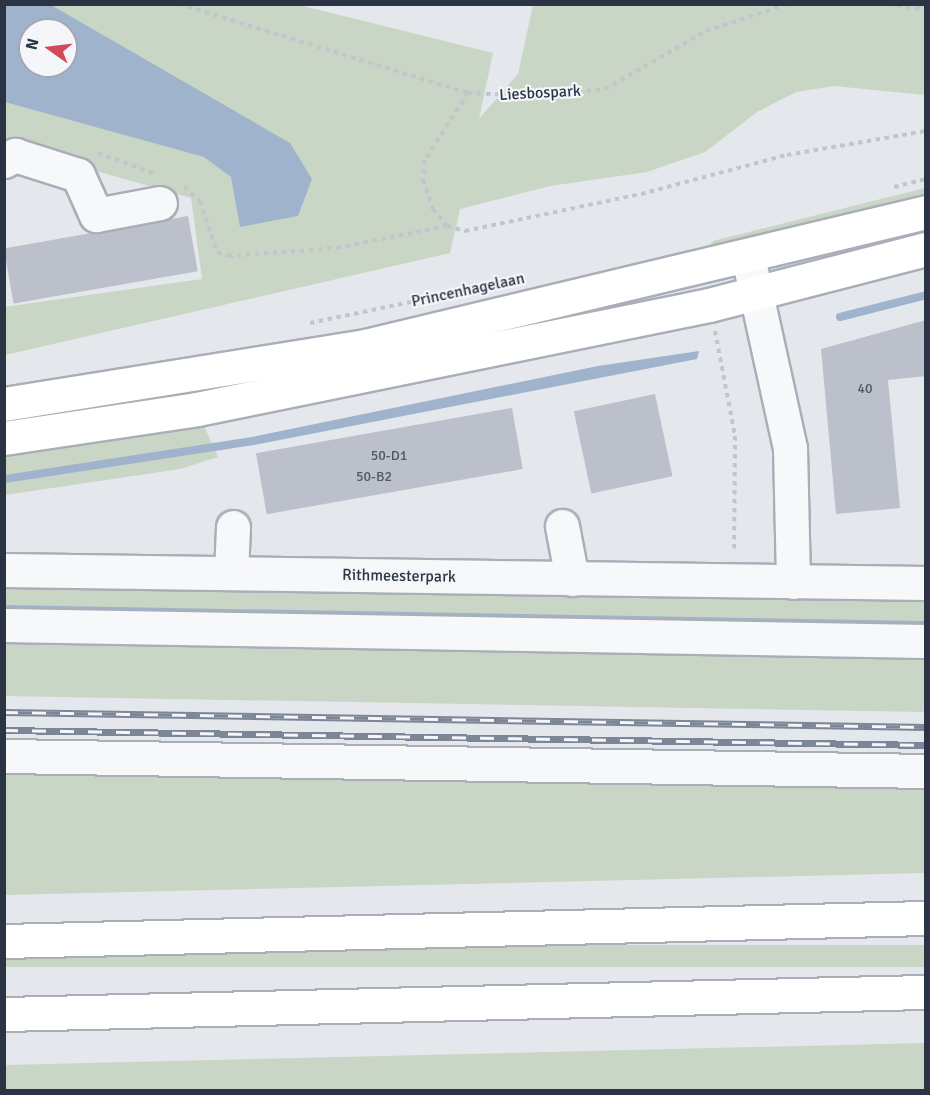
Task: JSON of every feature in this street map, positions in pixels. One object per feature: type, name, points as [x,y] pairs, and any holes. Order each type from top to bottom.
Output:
[{"type":"main road","name":"Princenhagelaan","points":[[4,404],[354,348],[748,257],[926,212]]},
{"type":"main road","points":[[4,438],[197,408],[709,305],[926,249]]},
{"type":"main road","points":[[4,941],[926,918]]},
{"type":"main road","points":[[4,1014],[926,992]]},
{"type":"street","points":[[4,161],[15,155],[78,175],[96,216],[166,188]]},
{"type":"street","points":[[748,257],[790,448],[793,582]]},
{"type":"street","points":[[562,526],[572,579]]},
{"type":"street","points":[[217,573],[233,527]]},
{"type":"street","name":"Rithmeesterpark","points":[[4,570],[572,579],[691,569],[734,581],[926,583]]},
{"type":"street","points":[[4,625],[926,640]]},
{"type":"street","points":[[4,756],[926,771]]},
{"type":"path","name":"Liesbospark","points":[[179,4],[468,93],[533,96],[605,89],[706,31],[787,4]]},
{"type":"path","points":[[888,4],[926,10]]},
{"type":"path","points":[[918,4],[926,10]]},
{"type":"path","points":[[447,226],[433,209],[423,180],[425,160],[468,93]]},
{"type":"path","points":[[94,152],[166,188],[200,201],[217,252],[228,256],[337,248],[447,226],[465,231],[506,224],[787,155],[926,131]]},
{"type":"path","points":[[881,190],[926,179]]},
{"type":"path","name":"Princenhagelaan","points":[[297,326],[425,300]]},
{"type":"path","points":[[709,305],[735,436],[734,581]]},
{"type":"green space","points":[[5,5],[299,5],[493,53],[479,119],[518,74],[533,5],[925,5],[925,95],[834,86],[796,92],[757,112],[705,152],[647,172],[550,186],[460,209],[450,253],[5,355],[4,307],[202,279],[191,198],[5,145]]},
{"type":"green space","points":[[925,188],[925,202],[705,252],[713,241]]},
{"type":"green space","points":[[199,415],[218,457],[180,469],[5,495],[4,446]]},
{"type":"green space","points":[[5,581],[926,597],[925,636],[4,620]]},
{"type":"green space","points":[[5,630],[925,646],[924,712],[4,696]]},
{"type":"green space","points":[[5,761],[925,775],[925,873],[5,895]]},
{"type":"green space","points":[[5,945],[925,945],[925,967],[5,967]]},
{"type":"green space","points":[[925,1043],[925,1090],[5,1090],[5,1065]]},
{"type":"water","points":[[4,5],[51,5],[74,18],[18,18],[18,78],[78,78],[78,21],[290,143],[312,179],[298,216],[240,227],[231,177],[204,157],[5,102]]},
{"type":"water","points":[[699,351],[697,359],[254,445],[5,483],[5,475],[252,437],[598,366]]},
{"type":"water","points":[[5,605],[925,621],[925,625],[5,609]]},
{"type":"building","points":[[188,216],[198,271],[14,304],[4,248]]},
{"type":"building","points":[[926,320],[926,376],[888,380],[900,508],[836,514],[821,349]]},
{"type":"building","points":[[655,394],[672,476],[591,493],[574,411]]},
{"type":"building","points":[[512,408],[523,469],[267,514],[256,453]]},
{"type":"waterway","points":[[840,317],[926,295]]},
{"type":"railway","points":[[4,712],[926,727]]},
{"type":"railway","points":[[4,730],[926,745]]}]
